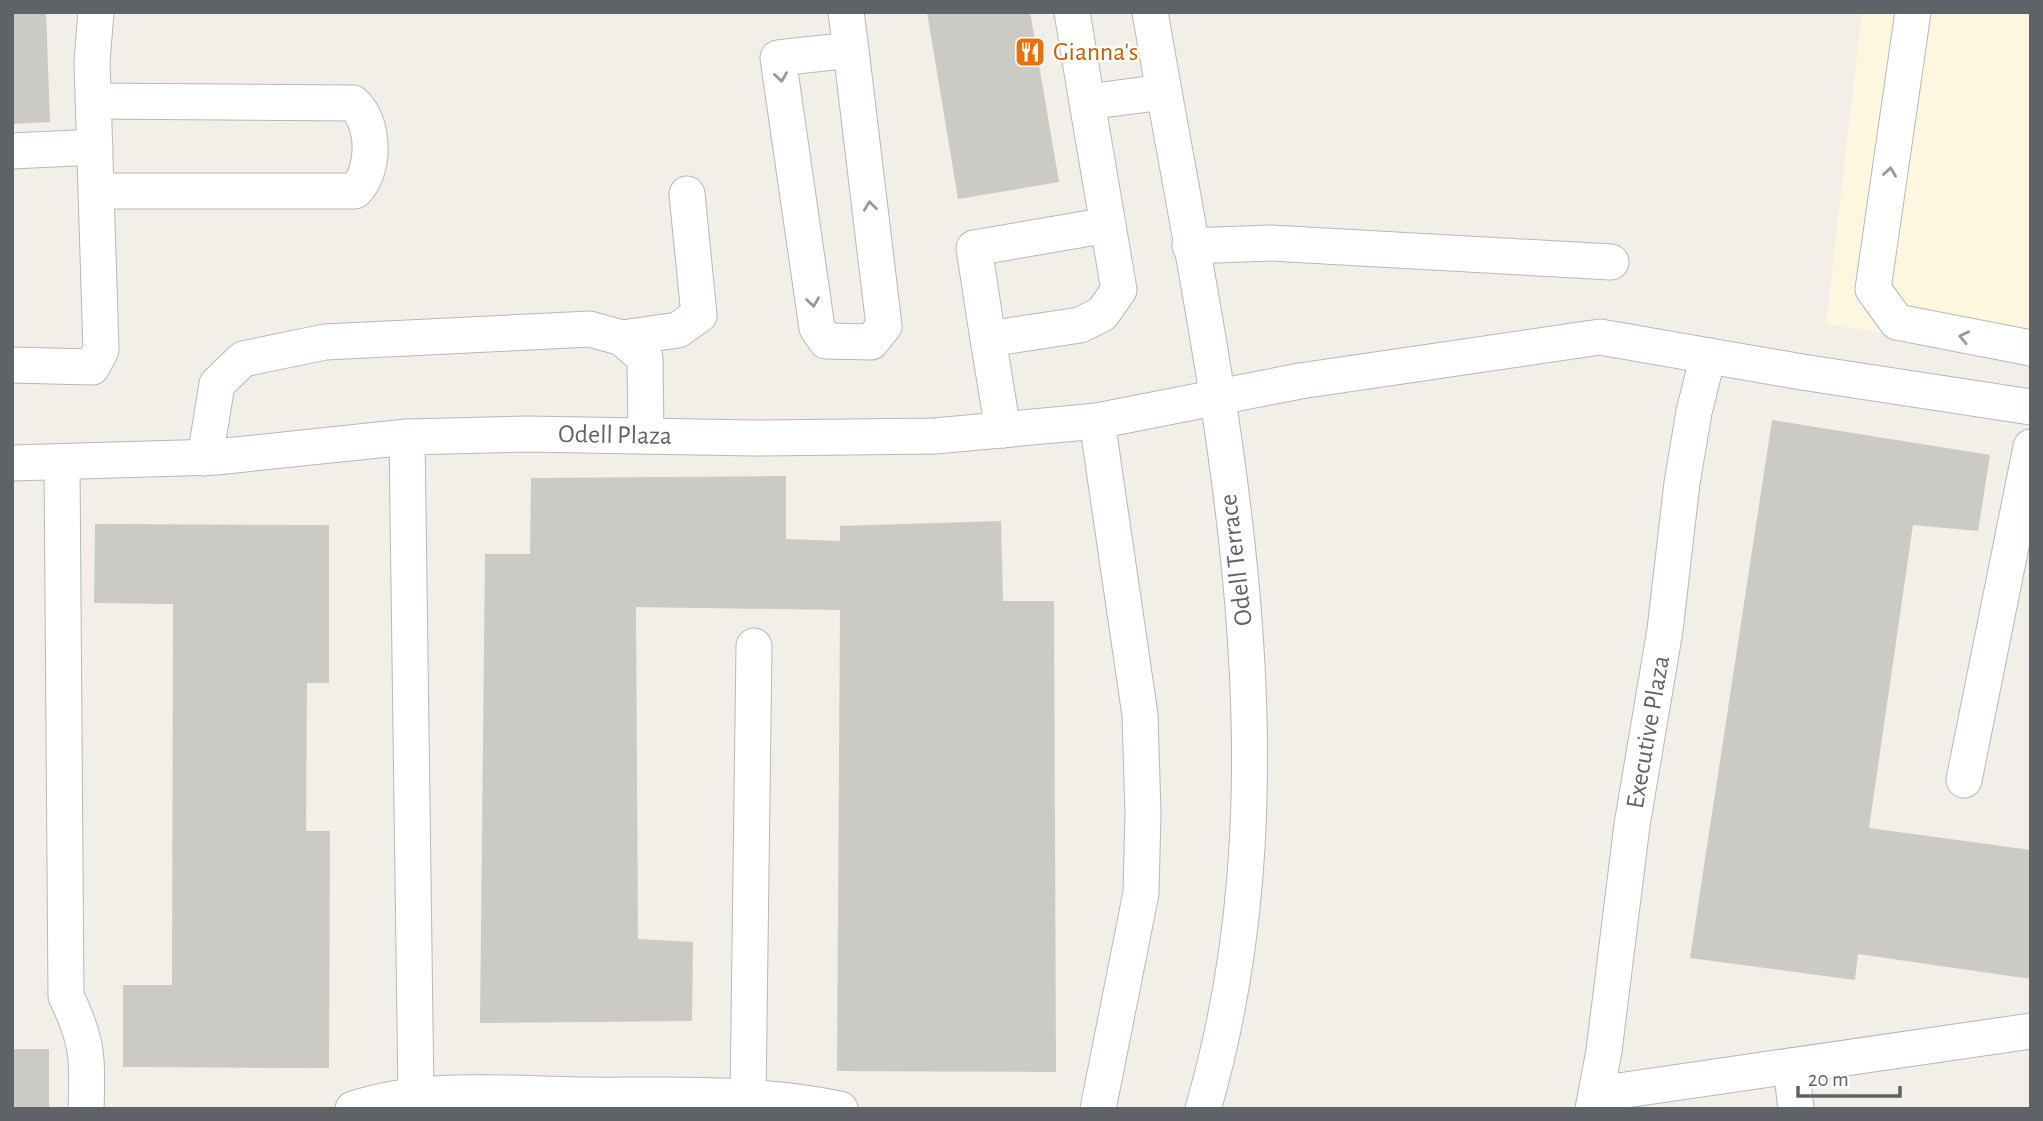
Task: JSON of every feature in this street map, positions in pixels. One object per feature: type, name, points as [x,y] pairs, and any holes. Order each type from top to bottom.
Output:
[{"type":"street","points":[[12,365],[92,367],[99,358],[94,101],[96,12]]},
{"type":"street","points":[[846,12],[851,50],[884,326],[871,342],[827,341],[817,328],[778,58],[851,50]]},
{"type":"street","points":[[988,339],[1080,325],[1102,314],[1119,290],[1072,12]]},
{"type":"street","name":"Odell Terrace","points":[[1150,12],[1216,397],[1244,609],[1250,715],[1250,825],[1240,938],[1217,1060],[1203,1109]]},
{"type":"street","points":[[1913,12],[1873,289],[1897,323],[2031,348]]},
{"type":"street","points":[[1087,102],[1164,92]]},
{"type":"street","points":[[94,101],[353,103],[363,112],[368,132],[368,167],[363,183],[355,191],[97,191]]},
{"type":"street","points":[[12,151],[95,147]]},
{"type":"street","points":[[205,458],[217,384],[243,359],[326,342],[590,329],[622,338],[678,331],[699,315],[687,194]]},
{"type":"street","points":[[1003,430],[974,248],[1108,225]]},
{"type":"street","points":[[1191,246],[1271,243],[1611,262]]},
{"type":"street","points":[[1216,397],[1600,337],[2031,407]]},
{"type":"street","points":[[622,338],[645,358],[646,436]]},
{"type":"street","name":"Executive Plaza","points":[[1596,1101],[1632,825],[1665,630],[1682,483],[1694,412],[1708,356]]},
{"type":"street","name":"Odell Plaza","points":[[12,463],[62,464],[205,458],[407,437],[527,434],[935,436],[1097,421],[1157,412],[1216,397]]},
{"type":"street","points":[[1097,421],[1137,689],[1143,813],[1141,893],[1098,1109]]},
{"type":"street","points":[[407,437],[416,1097]]},
{"type":"street","points":[[1964,780],[2031,447]]},
{"type":"street","points":[[62,464],[66,996],[80,1024],[88,1056],[86,1109]]},
{"type":"street","points":[[748,1098],[754,646]]},
{"type":"street","points":[[1596,1101],[1791,1066],[2031,1031]]},
{"type":"street","points":[[1791,1066],[1796,1109]]},
{"type":"street","points":[[352,1109],[375,1101],[453,1093],[550,1102],[748,1098],[807,1102],[839,1109]]},
{"type":"shaded area","points":[[1862,12],[2031,12],[2031,356],[1826,324]]},
{"type":"building","points":[[12,12],[46,12],[50,122],[12,124]]},
{"type":"building","points":[[927,12],[1030,12],[1059,182],[958,199]]},
{"type":"building","points":[[1772,420],[1990,455],[1978,531],[1913,525],[1869,828],[2031,850],[2031,979],[1858,954],[1855,980],[1690,958]]},
{"type":"building","points":[[786,476],[786,539],[840,541],[840,526],[1001,521],[1003,601],[1054,601],[1056,1072],[837,1071],[840,610],[636,607],[638,939],[693,942],[692,1021],[480,1023],[485,554],[530,554],[531,478]]},
{"type":"building","points":[[95,524],[329,525],[329,683],[307,683],[306,831],[330,831],[329,1068],[123,1067],[123,985],[172,985],[173,604],[94,603]]},
{"type":"building","points":[[12,1049],[49,1049],[49,1109],[12,1109]]},
{"type":"place","name":"Gianna's","points":[[1030,52]]}]
